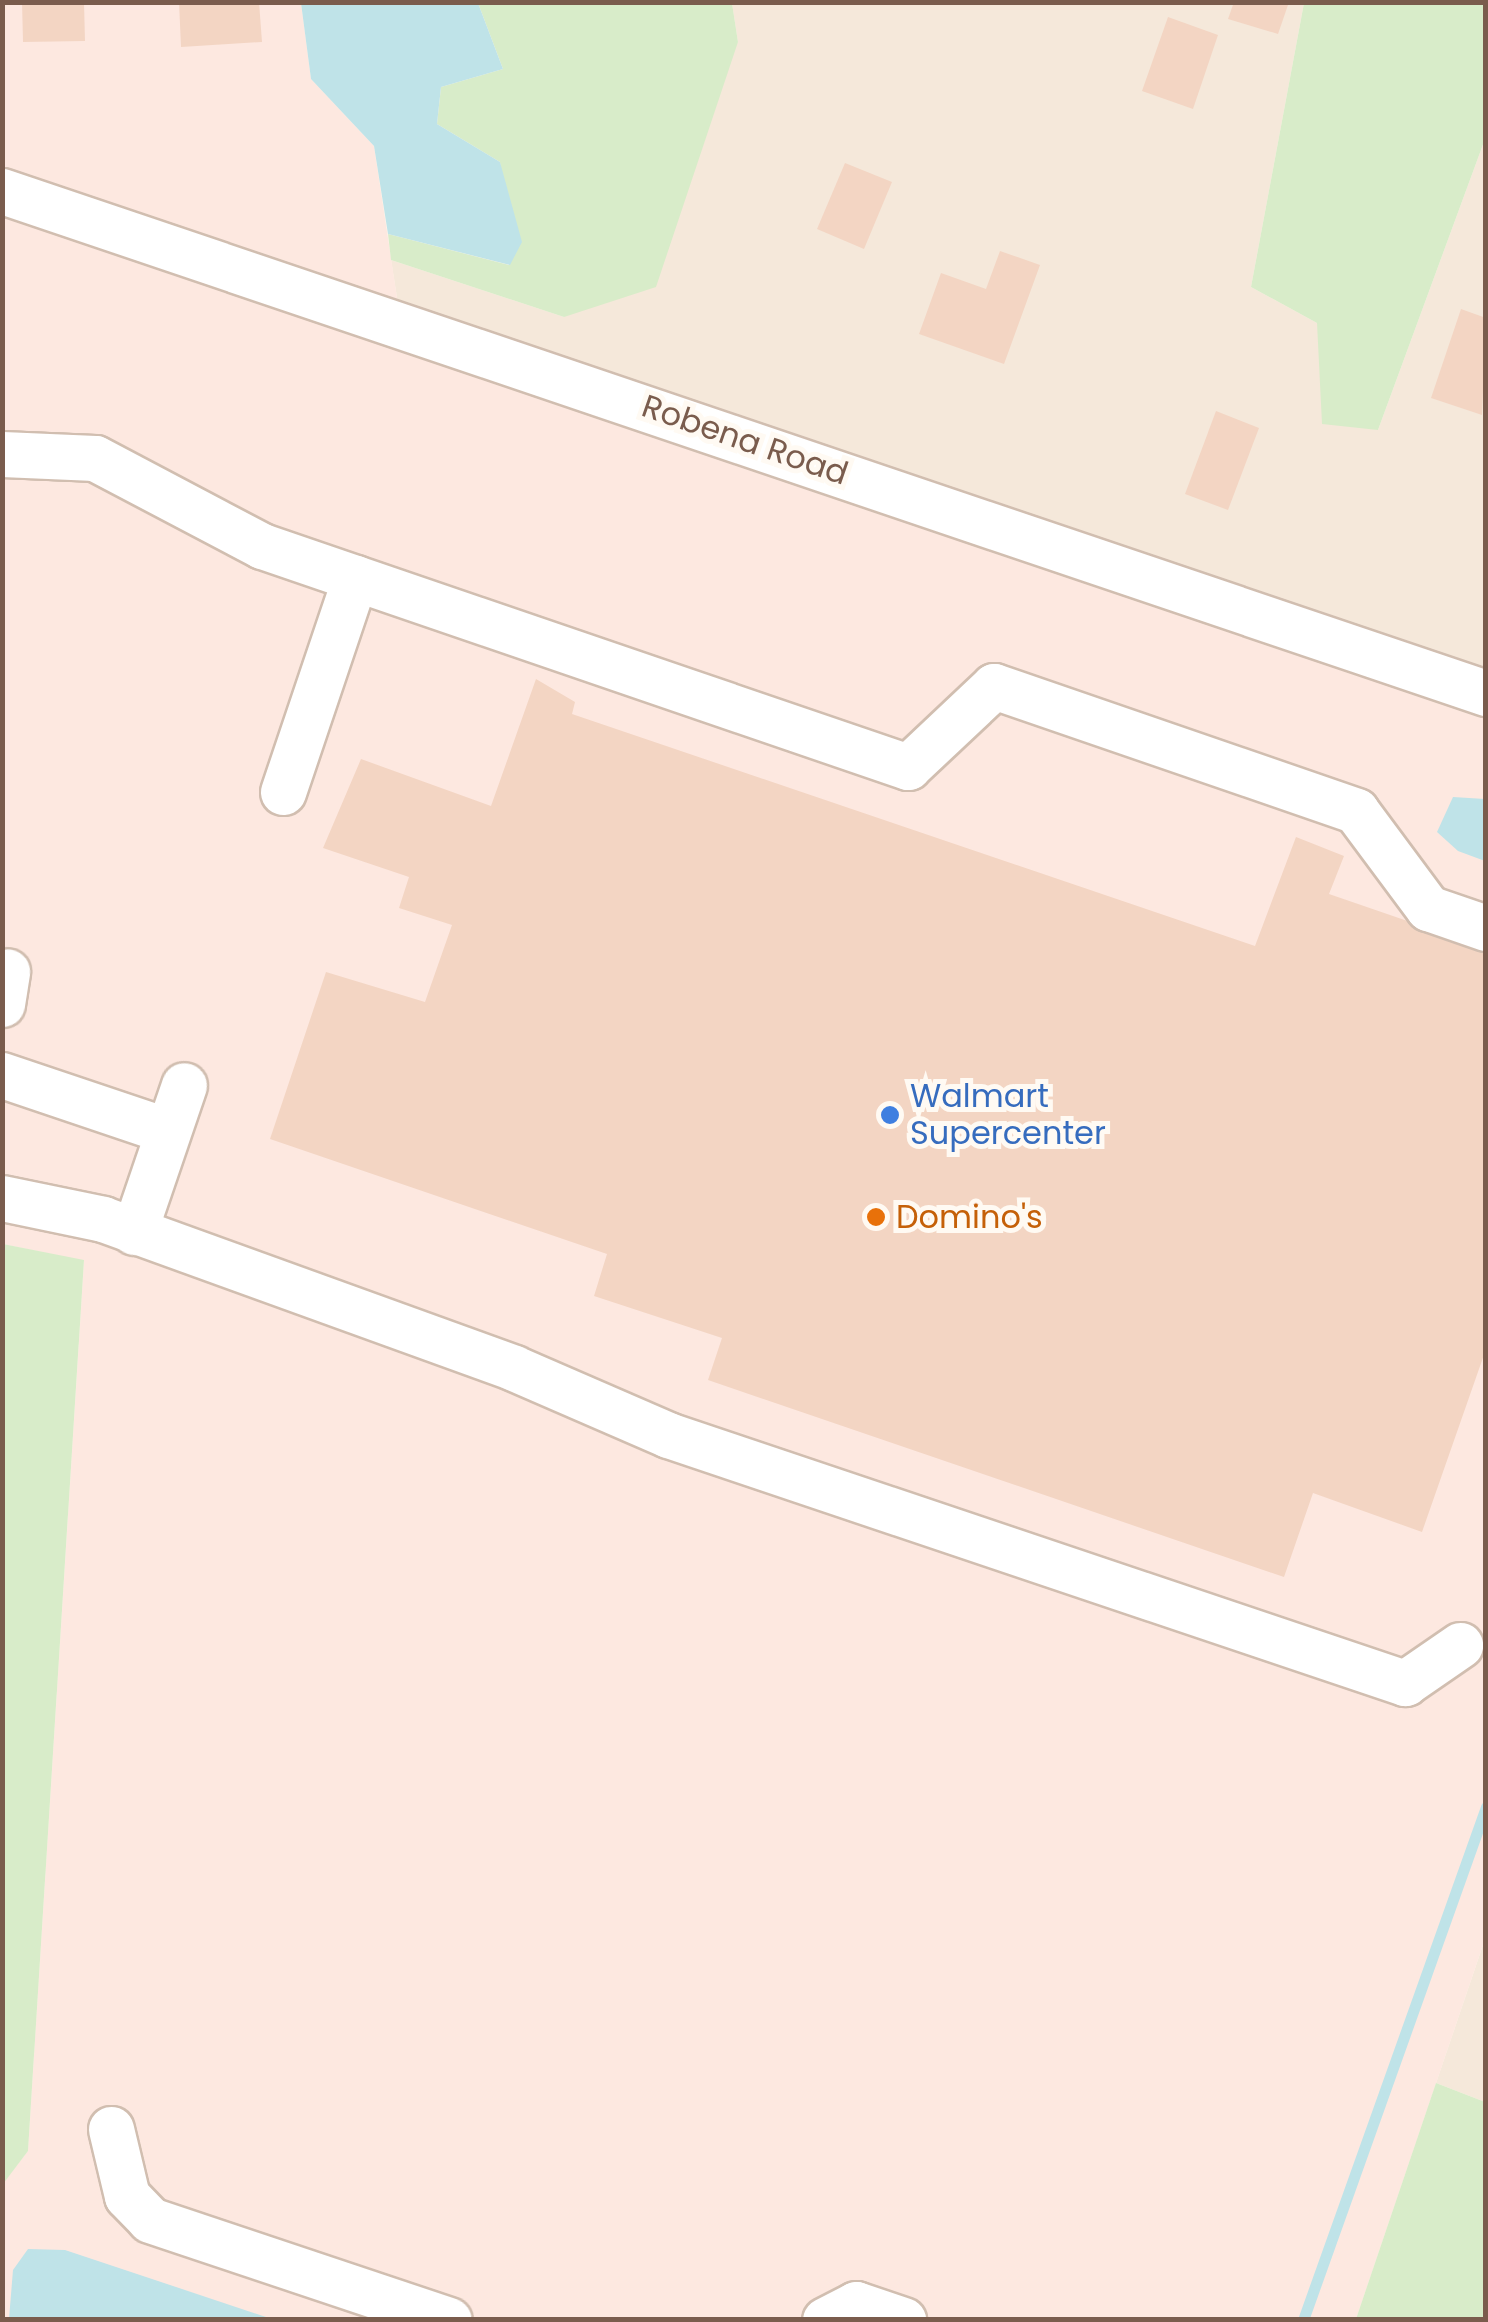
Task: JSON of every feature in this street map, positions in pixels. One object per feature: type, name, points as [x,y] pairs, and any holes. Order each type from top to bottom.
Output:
[{"type":"street","name":"Robena Road","points":[[2,191],[1486,693]]},
{"type":"street","points":[[2,454],[95,458],[262,546],[908,767],[994,686],[1356,811],[1428,908],[1486,928]]},
{"type":"street","points":[[283,792],[356,578]]},
{"type":"street","points":[[2,1074],[168,1131]]},
{"type":"street","points":[[134,1232],[184,1086]]},
{"type":"street","points":[[2,1198],[73,1210],[514,1368],[668,1435],[1405,1684],[1460,1645]]},
{"type":"street","points":[[110,2129],[126,2196],[150,2220],[449,2320]]},
{"type":"street","points":[[824,2320],[856,2304],[903,2320]]},
{"type":"shaded area","points":[[3,3],[301,3],[311,79],[374,146],[398,304],[1485,673],[1485,1939],[1356,2319],[3,2319],[2,2184],[28,2151],[84,1261],[3,1244]]},
{"type":"shaded area","points":[[732,3],[1304,3],[1251,287],[1317,323],[1378,430],[1485,139],[1485,673],[398,304],[391,260],[564,317],[738,42]]},
{"type":"shaded area","points":[[1485,1939],[1485,2102],[1436,2083]]},
{"type":"green space","points":[[478,3],[732,3],[738,42],[656,287],[564,317],[391,260],[388,234],[509,265],[500,162],[437,124],[441,87],[503,69]]},
{"type":"green space","points":[[1304,3],[1485,3],[1485,139],[1378,430],[1322,424],[1317,323],[1251,287]]},
{"type":"green space","points":[[3,1244],[84,1260],[28,2151],[3,2184]]},
{"type":"green space","points":[[1436,2083],[1485,2102],[1485,2319],[1356,2319]]},
{"type":"water","points":[[301,3],[478,3],[503,69],[441,87],[437,124],[500,162],[522,242],[510,265],[388,234],[374,146],[311,79]]},
{"type":"water","points":[[1453,797],[1485,799],[1485,861],[1458,851],[1437,832]]},
{"type":"water","points":[[28,2249],[65,2250],[272,2319],[9,2319],[13,2270]]},
{"type":"building","points":[[22,2],[84,2],[85,41],[23,42]]},
{"type":"building","points":[[179,2],[259,2],[262,42],[181,47]]},
{"type":"building","points":[[1234,2],[1289,2],[1278,34],[1228,19]]},
{"type":"building","points":[[1168,17],[1218,35],[1193,109],[1142,91]]},
{"type":"building","points":[[845,163],[892,182],[864,249],[817,229]]},
{"type":"building","points":[[1000,251],[1040,265],[1004,364],[919,334],[941,273],[986,289]]},
{"type":"building","points":[[1461,309],[1486,318],[1482,415],[1431,398]]},
{"type":"building","points":[[1216,411],[1259,428],[1228,510],[1185,494]]},
{"type":"building","points":[[536,679],[575,702],[572,714],[1255,946],[1296,837],[1344,856],[1329,894],[1486,948],[1486,1349],[1422,1532],[1313,1493],[1284,1577],[708,1380],[722,1338],[594,1296],[607,1254],[270,1139],[326,972],[425,1002],[452,925],[399,908],[409,877],[323,848],[361,759],[491,806]]},
{"type":"waterway","points":[[1303,2320],[1486,1807]]},
{"type":"place","name":"Walmart Supercenter","points":[[890,1115]]},
{"type":"place","name":"Domino's","points":[[876,1217]]}]
